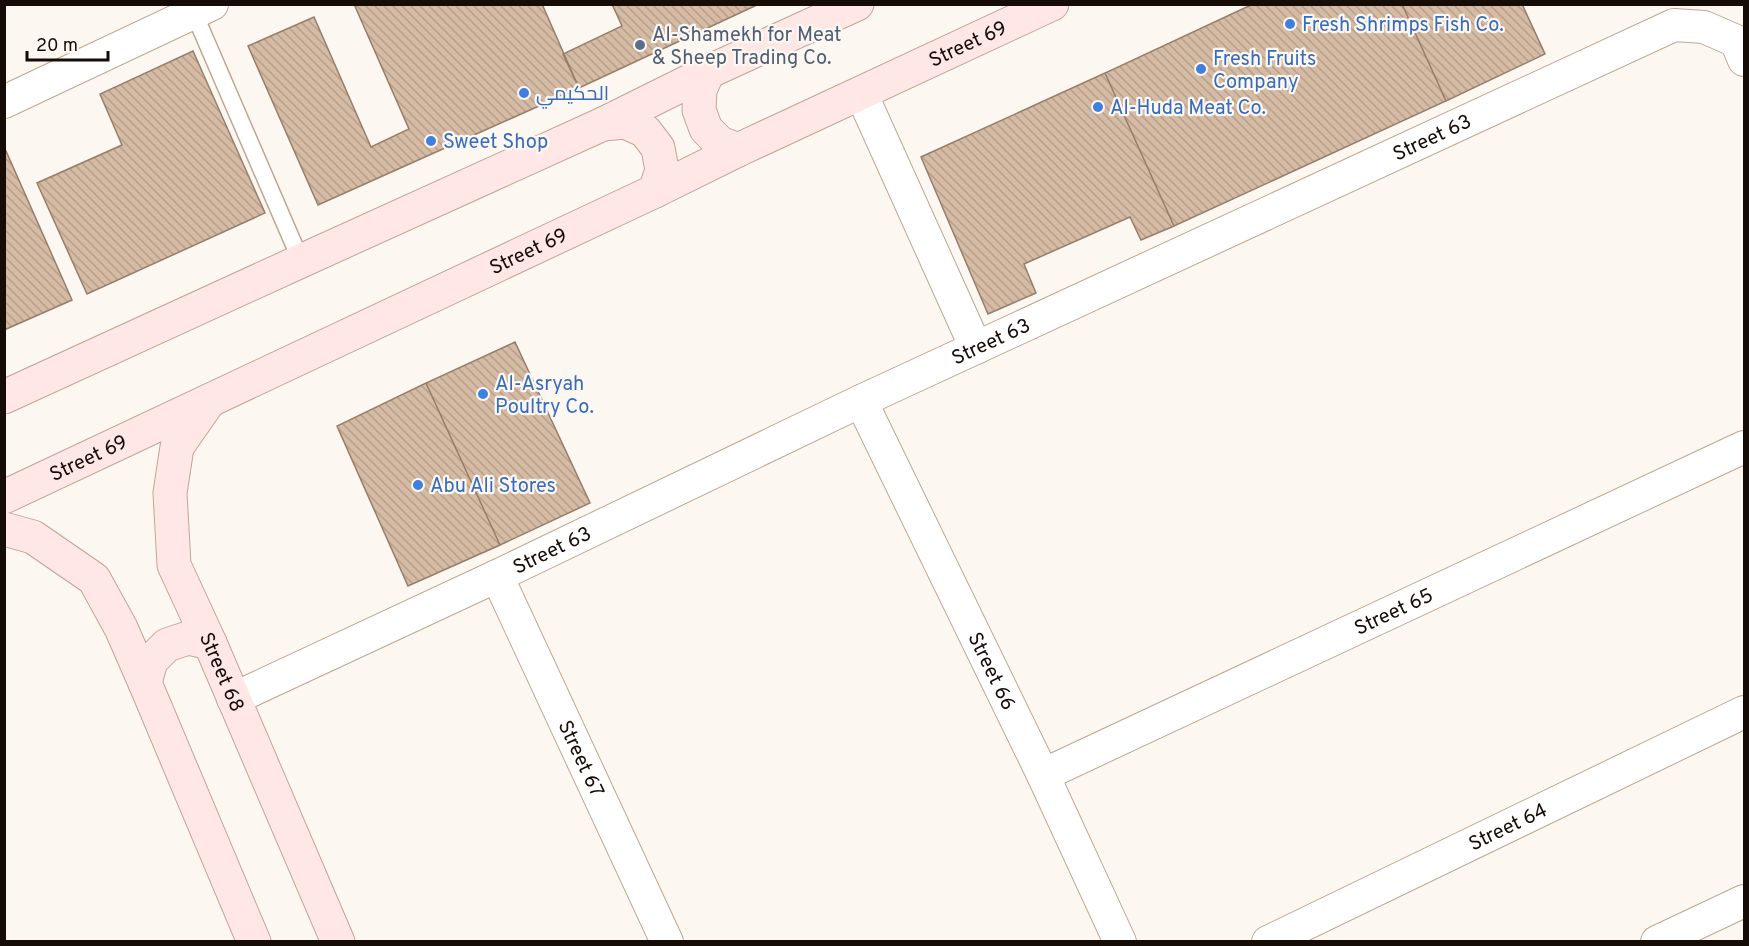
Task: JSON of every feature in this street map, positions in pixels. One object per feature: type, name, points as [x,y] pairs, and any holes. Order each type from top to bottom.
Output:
[{"type":"street","points":[[4,397],[603,124],[708,72],[856,4]]},
{"type":"street","name":"Street 69","points":[[4,497],[1052,4]]},
{"type":"street","points":[[4,102],[203,9]]},
{"type":"street","name":"Street 63","points":[[233,699],[497,576],[861,401],[1674,25],[1704,27],[1736,41],[1744,60]]},
{"type":"street","points":[[708,72],[700,90],[699,110],[706,129],[720,143],[738,150]]},
{"type":"street","points":[[861,93],[976,348]]},
{"type":"street","points":[[603,124],[625,122],[645,131],[658,148],[662,170],[655,191]]},
{"type":"street","name":"Street 68","points":[[209,401],[177,447],[170,493],[174,565],[338,942]]},
{"type":"street","name":"Street 66","points":[[861,401],[1043,776],[1120,942]]},
{"type":"street","name":"Street 65","points":[[1043,776],[1744,447]]},
{"type":"street","points":[[4,529],[33,537],[94,579],[121,628],[254,942]]},
{"type":"street","name":"Street 67","points":[[497,576],[667,942]]},
{"type":"street","points":[[145,683],[151,661],[167,645],[188,638],[210,644]]},
{"type":"street","name":"Street 64","points":[[1268,942],[1744,712]]},
{"type":"street","points":[[1657,942],[1744,901]]},
{"type":"lane","points":[[203,9],[301,261]]},
{"type":"building","points":[[354,4],[542,4],[579,88],[318,205],[248,46],[314,17],[371,147],[409,129]]},
{"type":"building","points":[[612,4],[759,4],[579,88],[563,54],[622,26]]},
{"type":"building","points":[[1253,4],[1402,4],[1446,101],[1174,226],[1105,73]]},
{"type":"building","points":[[1402,4],[1522,4],[1545,54],[1446,101]]},
{"type":"building","points":[[193,51],[265,213],[87,294],[37,183],[122,145],[100,94]]},
{"type":"building","points":[[1105,73],[1174,226],[1141,240],[1130,217],[1024,264],[1036,293],[988,314],[921,157]]},
{"type":"building","points":[[4,151],[6,151],[72,300],[4,330]]},
{"type":"building","points":[[515,342],[590,503],[500,545],[426,383]]},
{"type":"building","name":"Abu Ali Stores","points":[[426,383],[500,545],[408,586],[337,426]]},
{"type":"place","name":"Fresh Shrimps Fish Co.","points":[[1290,24]]},
{"type":"place","name":"Al-Shamekh for Meat & Sheep Trading Co.","points":[[640,45]]},
{"type":"place","name":"Fresh Fruits Company","points":[[1201,69]]},
{"type":"place","name":"الحكيمي","points":[[524,93]]},
{"type":"place","name":"Al-Huda Meat Co.","points":[[1098,107]]},
{"type":"place","name":"Sweet Shop","points":[[431,141]]},
{"type":"place","name":"Al-Asryah Poultry Co.","points":[[483,394]]},
{"type":"place","name":"Abu Ali Stores","points":[[418,485]]}]
